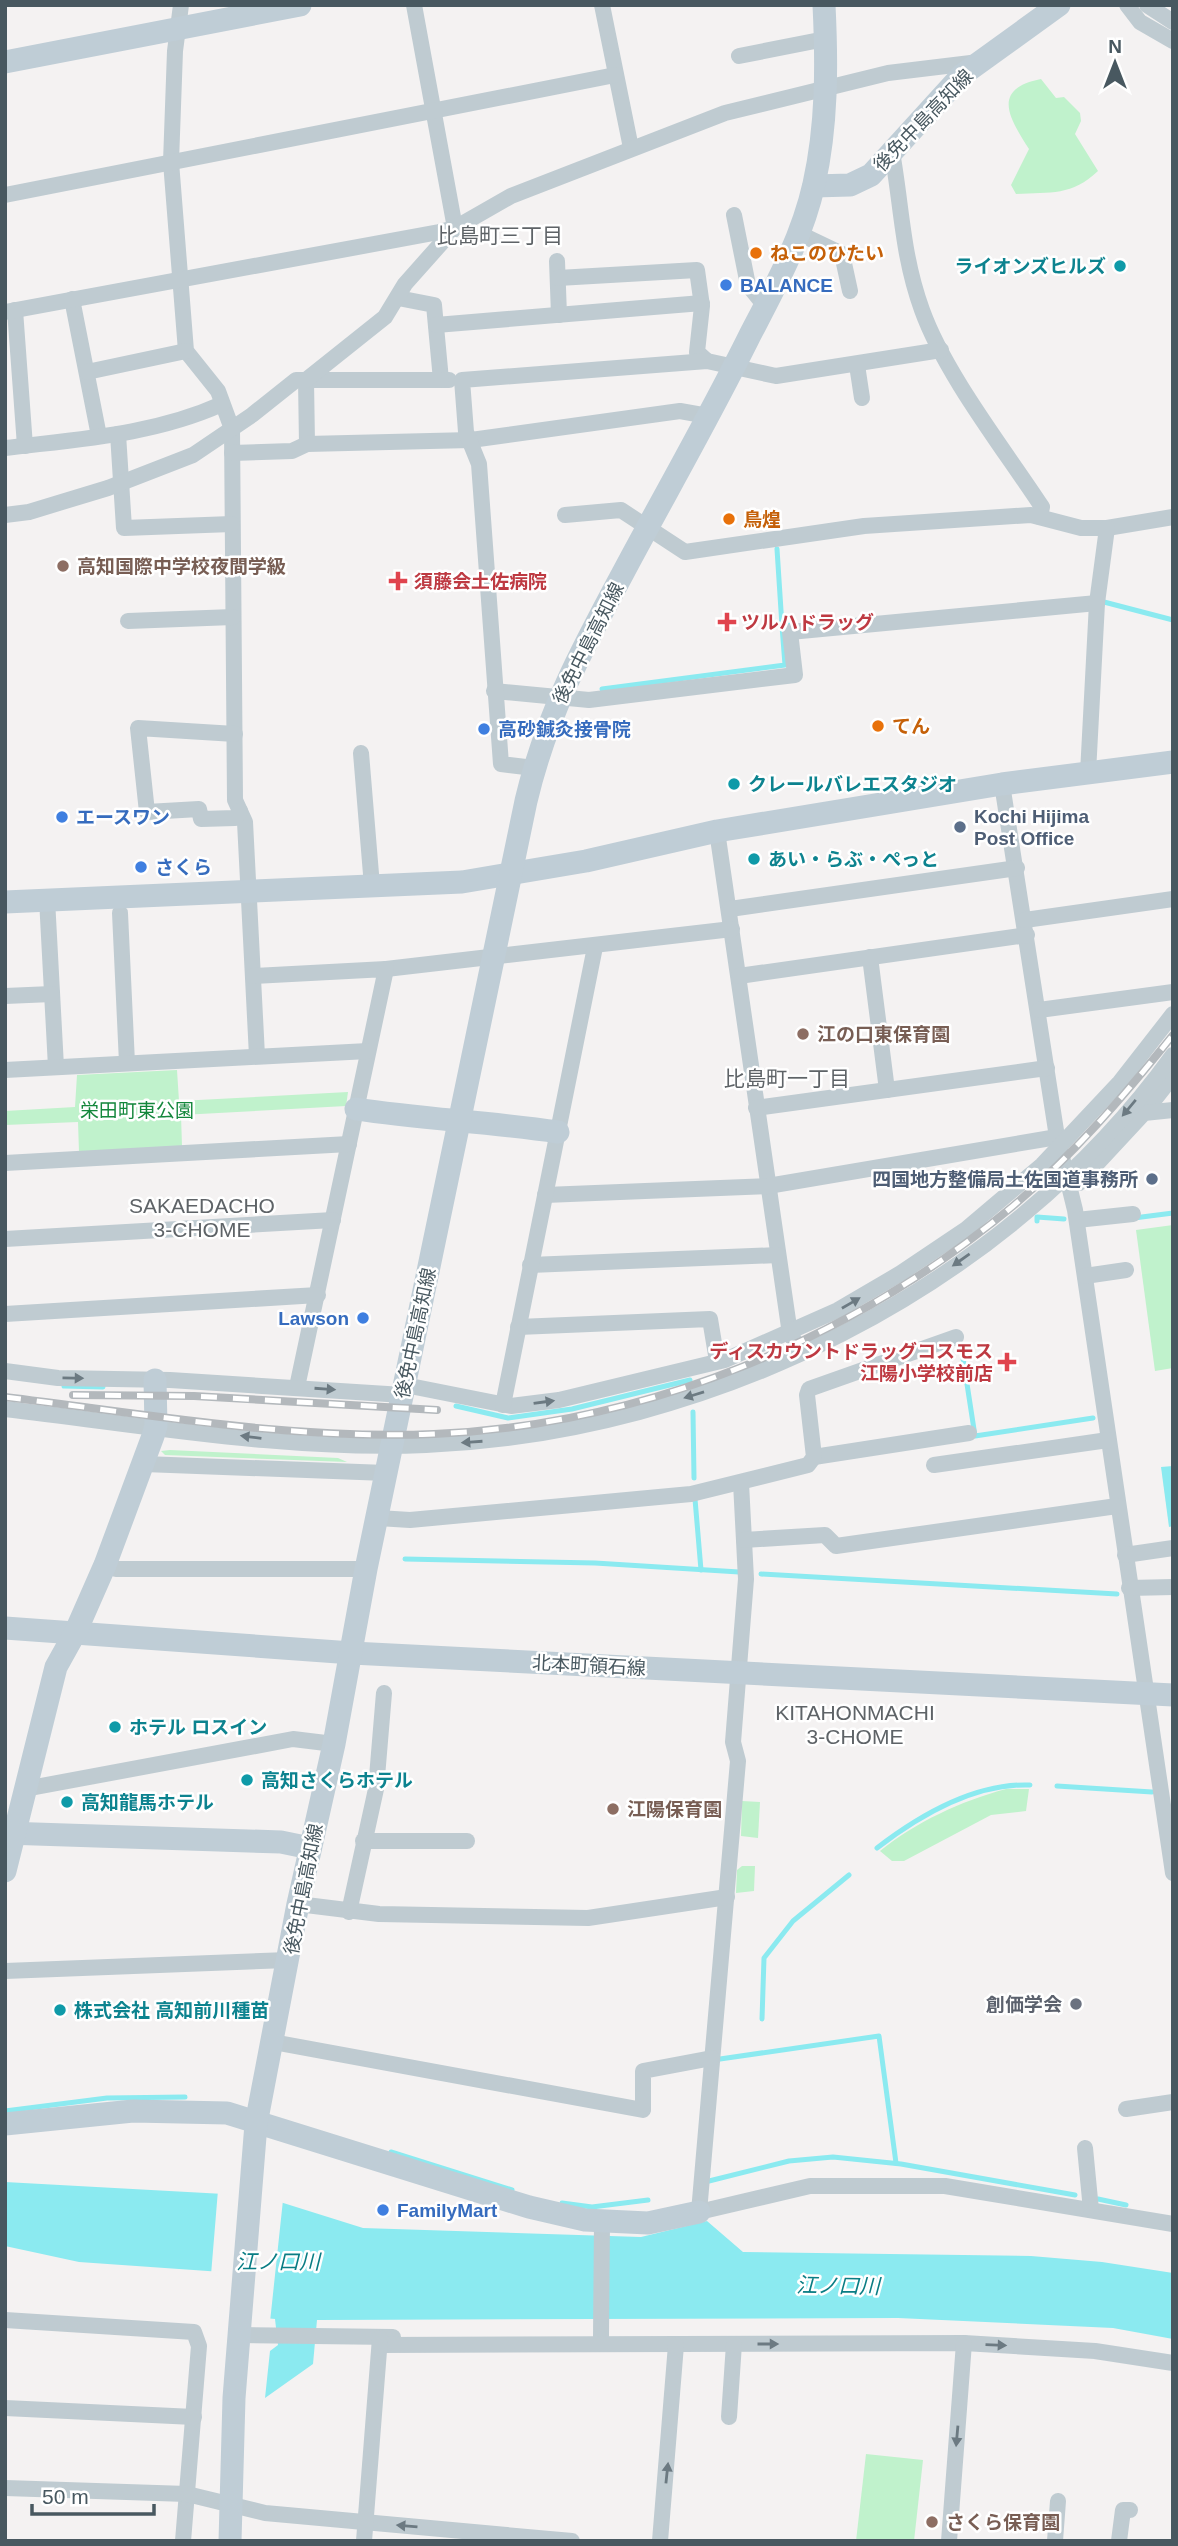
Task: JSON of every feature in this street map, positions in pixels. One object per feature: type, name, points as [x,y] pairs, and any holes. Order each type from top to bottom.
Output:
[{"type":"main road","points":[[5,62],[300,5]]},
{"type":"main road","name":"後免中島高知線","points":[[230,2541],[238,2328],[256,2124],[298,1905],[334,1744],[366,1569],[534,768],[559,697],[734,368],[798,233],[814,186],[825,88],[824,5]]},
{"type":"main road","name":"後免中島高知線","points":[[814,186],[853,184],[871,174],[962,75],[1059,5]]},
{"type":"main road","points":[[5,902],[462,882],[586,861],[717,831],[1002,784],[1173,762]]},
{"type":"main road","points":[[356,1109],[429,1120],[558,1132]]},
{"type":"main road","points":[[5,1871],[9,1833],[26,1789],[56,1667],[76,1631],[105,1565],[156,1426],[155,1380]]},
{"type":"main road","name":"北本町領石線","points":[[5,1628],[76,1631],[352,1653],[1173,1695]]},
{"type":"main road","points":[[9,1833],[281,1842],[310,1848]]},
{"type":"main road","points":[[5,2124],[97,2113],[163,2110],[227,2113],[602,2227],[649,2223],[699,2212]]},
{"type":"street","points":[[181,5],[177,29],[171,162],[187,351],[218,391],[232,429],[235,800],[244,822],[257,1056]]},
{"type":"street","points":[[414,5],[455,228]]},
{"type":"street","points":[[602,5],[631,148]]},
{"type":"street","points":[[1127,5],[1140,22],[1173,41]]},
{"type":"street","points":[[1147,5],[1173,22]]},
{"type":"street","points":[[739,56],[825,39]]},
{"type":"street","points":[[306,380],[385,317],[405,284],[455,228],[511,196],[725,113],[923,66],[979,62]]},
{"type":"street","points":[[5,195],[615,75]]},
{"type":"street","points":[[892,152],[899,217],[922,312],[941,350],[1041,508],[1040,517]]},
{"type":"street","points":[[734,215],[748,285],[765,306]]},
{"type":"street","points":[[25,446],[10,311],[455,228]]},
{"type":"street","points":[[798,233],[842,254],[850,291]]},
{"type":"street","points":[[557,261],[559,315]]},
{"type":"street","points":[[558,278],[697,270],[702,303],[697,352],[706,361]]},
{"type":"street","points":[[398,298],[434,305],[441,380]]},
{"type":"street","points":[[72,299],[100,436]]},
{"type":"street","points":[[436,325],[702,303]]},
{"type":"street","points":[[5,515],[29,512],[120,483],[193,455],[296,380],[463,380],[706,361],[776,376],[941,350]]},
{"type":"street","points":[[87,372],[187,351]]},
{"type":"street","points":[[857,365],[862,398]]},
{"type":"street","points":[[306,380],[307,444]]},
{"type":"street","points":[[463,380],[466,432],[479,464],[501,764],[534,768]]},
{"type":"street","points":[[5,448],[118,434],[193,417],[222,404]]},
{"type":"street","points":[[232,453],[292,451],[307,444],[471,440],[680,411],[708,416]]},
{"type":"street","points":[[118,434],[124,528],[232,524]]},
{"type":"street","points":[[565,515],[621,510],[685,552],[864,526],[1040,517],[1081,528],[1107,528],[1173,517]]},
{"type":"street","points":[[1087,773],[1097,604],[1107,528]]},
{"type":"street","points":[[494,691],[589,700],[795,675],[790,632],[1097,604]]},
{"type":"street","points":[[128,621],[233,617]]},
{"type":"street","points":[[234,734],[138,727],[147,812],[199,809],[201,820],[235,818],[240,811]]},
{"type":"street","points":[[361,752],[372,886]]},
{"type":"street","points":[[1002,784],[1058,1142],[1077,1220],[1173,1873]]},
{"type":"street","points":[[717,831],[790,1334],[802,1354]]},
{"type":"street","points":[[730,909],[1017,868]]},
{"type":"street","points":[[47,899],[57,1067]]},
{"type":"street","points":[[739,976],[870,957],[1173,900]]},
{"type":"street","points":[[120,913],[127,1063]]},
{"type":"street","points":[[253,976],[386,969],[492,959],[732,929]]},
{"type":"street","points":[[503,1405],[595,947]]},
{"type":"street","points":[[870,957],[887,1090]]},
{"type":"street","points":[[297,1387],[386,969]]},
{"type":"street","points":[[1039,1010],[1173,992]]},
{"type":"street","points":[[5,996],[52,993]]},
{"type":"street","points":[[5,1371],[58,1378],[404,1390],[503,1405],[559,1400],[717,1361],[790,1334],[838,1310],[901,1273],[965,1230],[1120,1082],[1173,1014]]},
{"type":"street","points":[[5,1070],[368,1051]]},
{"type":"street","points":[[5,1409],[299,1443],[393,1445],[483,1441],[573,1429],[720,1387],[802,1354],[863,1323],[939,1276],[1068,1179],[1173,1055]]},
{"type":"street","points":[[756,1108],[1046,1068]]},
{"type":"street","points":[[1068,1179],[1079,1183],[1144,1114],[1173,1076]]},
{"type":"street","points":[[1144,1114],[1173,1110]]},
{"type":"street","points":[[545,1195],[768,1186],[1058,1142]]},
{"type":"street","points":[[5,1163],[349,1144]]},
{"type":"street","points":[[1077,1220],[1133,1214]]},
{"type":"street","points":[[5,1239],[333,1220]]},
{"type":"street","points":[[530,1265],[778,1255]]},
{"type":"street","points":[[1085,1276],[1126,1270]]},
{"type":"street","points":[[5,1314],[318,1295]]},
{"type":"street","points":[[517,1327],[709,1319],[717,1361]]},
{"type":"street","points":[[378,1518],[410,1520],[691,1494],[808,1465],[814,1457],[807,1395],[809,1389],[956,1337]]},
{"type":"street","points":[[814,1457],[969,1433]]},
{"type":"street","points":[[934,1465],[1108,1440]]},
{"type":"street","points":[[144,1464],[386,1473]]},
{"type":"street","points":[[741,1483],[746,1579],[733,1742],[737,1761],[699,2212],[810,2186],[945,2186],[1173,2224]]},
{"type":"street","points":[[744,1540],[825,1535],[836,1546],[1117,1506]]},
{"type":"street","points":[[1125,1555],[1173,1549]]},
{"type":"street","points":[[105,1565],[116,1569],[366,1569]]},
{"type":"street","points":[[1129,1588],[1173,1587]]},
{"type":"street","points":[[349,1912],[376,1789],[384,1693]]},
{"type":"street","points":[[26,1789],[293,1739],[334,1744]]},
{"type":"street","points":[[363,1841],[467,1841]]},
{"type":"street","points":[[298,1905],[349,1912],[588,1918],[727,1897]]},
{"type":"street","points":[[5,1971],[288,1960]]},
{"type":"street","points":[[273,2042],[643,2110],[643,2071],[712,2058]]},
{"type":"street","points":[[1126,2109],[1173,2102]]},
{"type":"street","points":[[1086,2148],[1091,2210]]},
{"type":"street","points":[[601,2331],[602,2227]]},
{"type":"street","points":[[5,2320],[194,2332],[200,2346],[183,2541]]},
{"type":"street","points":[[238,2328],[274,2336],[380,2342],[676,2345],[964,2343],[1072,2348],[1173,2362]]},
{"type":"street","points":[[380,2342],[601,2331],[672,2339],[676,2345],[660,2541]]},
{"type":"street","points":[[365,2541],[380,2342]]},
{"type":"street","points":[[949,2541],[964,2343]]},
{"type":"street","points":[[729,2417],[734,2344]]},
{"type":"street","points":[[5,2408],[194,2417]]},
{"type":"street","points":[[5,2488],[187,2494],[265,2513],[572,2541]]},
{"type":"street","points":[[1055,2541],[1058,2501]]},
{"type":"street","points":[[1119,2541],[1123,2510],[1130,2510]]},
{"type":"green space","points":[[1041,79],[1056,98],[1064,97],[1080,113],[1081,121],[1075,134],[1098,171],[1070,189],[1016,194],[1011,185],[1029,149],[1011,116],[1010,98],[1015,90]]},
{"type":"green space","name":"栄田町東公園","points":[[177,1070],[179,1101],[348,1092],[346,1106],[181,1115],[182,1146],[79,1152],[78,1122],[5,1125],[5,1111],[75,1107],[77,1075]]},
{"type":"green space","points":[[1173,1225],[1173,1368],[1155,1371],[1136,1230]]},
{"type":"green space","points":[[161,1451],[338,1458],[347,1462],[165,1455]]},
{"type":"green space","points":[[1006,1789],[1029,1789],[1026,1811],[991,1815],[904,1861],[892,1861],[880,1851],[940,1814]]},
{"type":"green space","points":[[742,1801],[760,1802],[758,1838],[741,1836]]},
{"type":"green space","points":[[742,1866],[755,1866],[754,1891],[736,1893],[737,1870]]},
{"type":"green space","points":[[866,2454],[923,2460],[914,2541],[856,2541]]},
{"type":"water","points":[[1173,1466],[1173,1526],[1169,1527],[1161,1467]]},
{"type":"water","name":"江ノ口川","points":[[5,2182],[261,2196],[363,2228],[641,2237],[707,2221],[743,2252],[1031,2256],[1102,2262],[1173,2273],[1173,2339],[1113,2328],[898,2318],[317,2320],[313,2364],[265,2398],[270,2351],[278,2345],[275,2319],[220,2314],[222,2272],[79,2262],[5,2246]]},
{"type":"pier","points":[[218,2190],[261,2192],[283,2200],[270,2322],[217,2316],[218,2276],[211,2275]]},
{"type":"waterway","points":[[777,549],[782,626]]},
{"type":"waterway","points":[[1104,602],[1173,620]]},
{"type":"waterway","points":[[602,689],[785,665],[782,626],[792,625]]},
{"type":"waterway","points":[[1134,1218],[1173,1213]]},
{"type":"waterway","points":[[1037,1221],[1037,1217],[1064,1219]]},
{"type":"waterway","points":[[961,1345],[975,1436],[1093,1418]]},
{"type":"waterway","points":[[456,1406],[508,1418],[572,1409],[690,1380]]},
{"type":"waterway","points":[[64,1386],[103,1387]]},
{"type":"waterway","points":[[693,1412],[694,1478]]},
{"type":"waterway","points":[[695,1499],[701,1570]]},
{"type":"waterway","points":[[405,1559],[595,1563],[739,1572]]},
{"type":"waterway","points":[[761,1574],[1117,1594]]},
{"type":"waterway","points":[[877,1848],[911,1824],[949,1803],[989,1789],[1030,1785]]},
{"type":"waterway","points":[[1057,1786],[1152,1792]]},
{"type":"waterway","points":[[762,2019],[764,1958],[793,1921],[849,1875]]},
{"type":"waterway","points":[[720,2059],[879,2036],[896,2163]]},
{"type":"waterway","points":[[5,2111],[107,2098],[185,2097]]},
{"type":"waterway","points":[[391,2152],[512,2190]]},
{"type":"waterway","points":[[709,2181],[789,2161],[833,2157],[901,2164],[1075,2195]]},
{"type":"waterway","points":[[1098,2199],[1126,2205]]},
{"type":"waterway","points":[[562,2203],[592,2207],[648,2200]]},
{"type":"railway","points":[[5,1397],[219,1424],[380,1435],[434,1434],[513,1427],[590,1413],[667,1393],[742,1367],[814,1335],[884,1297],[951,1254],[1013,1206],[1077,1146],[1173,1035]]},
{"type":"railway","points":[[73,1395],[194,1396],[437,1410]]},
{"type":"place","name":"ねこのひたい","points":[[756,253]]},
{"type":"place","name":"ライオンズヒルズ","points":[[1120,266]]},
{"type":"place","name":"BALANCE","points":[[726,285]]},
{"type":"place","name":"鳥煌","points":[[729,519]]},
{"type":"place","name":"高知国際中学校夜間学級","points":[[63,566]]},
{"type":"place","name":"須藤会土佐病院","points":[[398,581]]},
{"type":"place","name":"ツルハドラッグ","points":[[727,622]]},
{"type":"place","name":"てん","points":[[878,726]]},
{"type":"place","name":"高砂鍼灸接骨院","points":[[484,729]]},
{"type":"place","name":"クレールバレエスタジオ","points":[[734,784]]},
{"type":"place","name":"エースワン","points":[[62,817]]},
{"type":"place","name":"Kochi Hijima Post Office","points":[[960,827]]},
{"type":"place","name":"あい・らぶ・ぺっと","points":[[754,859]]},
{"type":"place","name":"さくら","points":[[141,867]]},
{"type":"place","name":"江の口東保育園","points":[[803,1034]]},
{"type":"place","name":"四国地方整備局土佐国道事務所","points":[[1152,1179]]},
{"type":"place","name":"Lawson","points":[[363,1318]]},
{"type":"place","name":"ディスカウントドラッグコスモス 江陽小学校前店","points":[[1007,1362]]},
{"type":"place","name":"ホテル ロスイン","points":[[115,1727]]},
{"type":"place","name":"高知さくらホテル","points":[[247,1780]]},
{"type":"place","name":"高知龍馬ホテル","points":[[67,1802]]},
{"type":"place","name":"江陽保育園","points":[[613,1809]]},
{"type":"place","name":"創価学会","points":[[1076,2004]]},
{"type":"place","name":"株式会社 高知前川種苗","points":[[60,2010]]},
{"type":"place","name":"FamilyMart","points":[[383,2210]]},
{"type":"place","name":"さくら保育園","points":[[932,2522]]},
{"type":"district","name":"比島町三丁目","points":[[500,236]]},
{"type":"district","name":"比島町一丁目","points":[[787,1079]]},
{"type":"district","name":"SAKAEDACHO 3-CHOME","points":[[202,1218]]},
{"type":"district","name":"KITAHONMACHI 3-CHOME","points":[[855,1725]]}]
